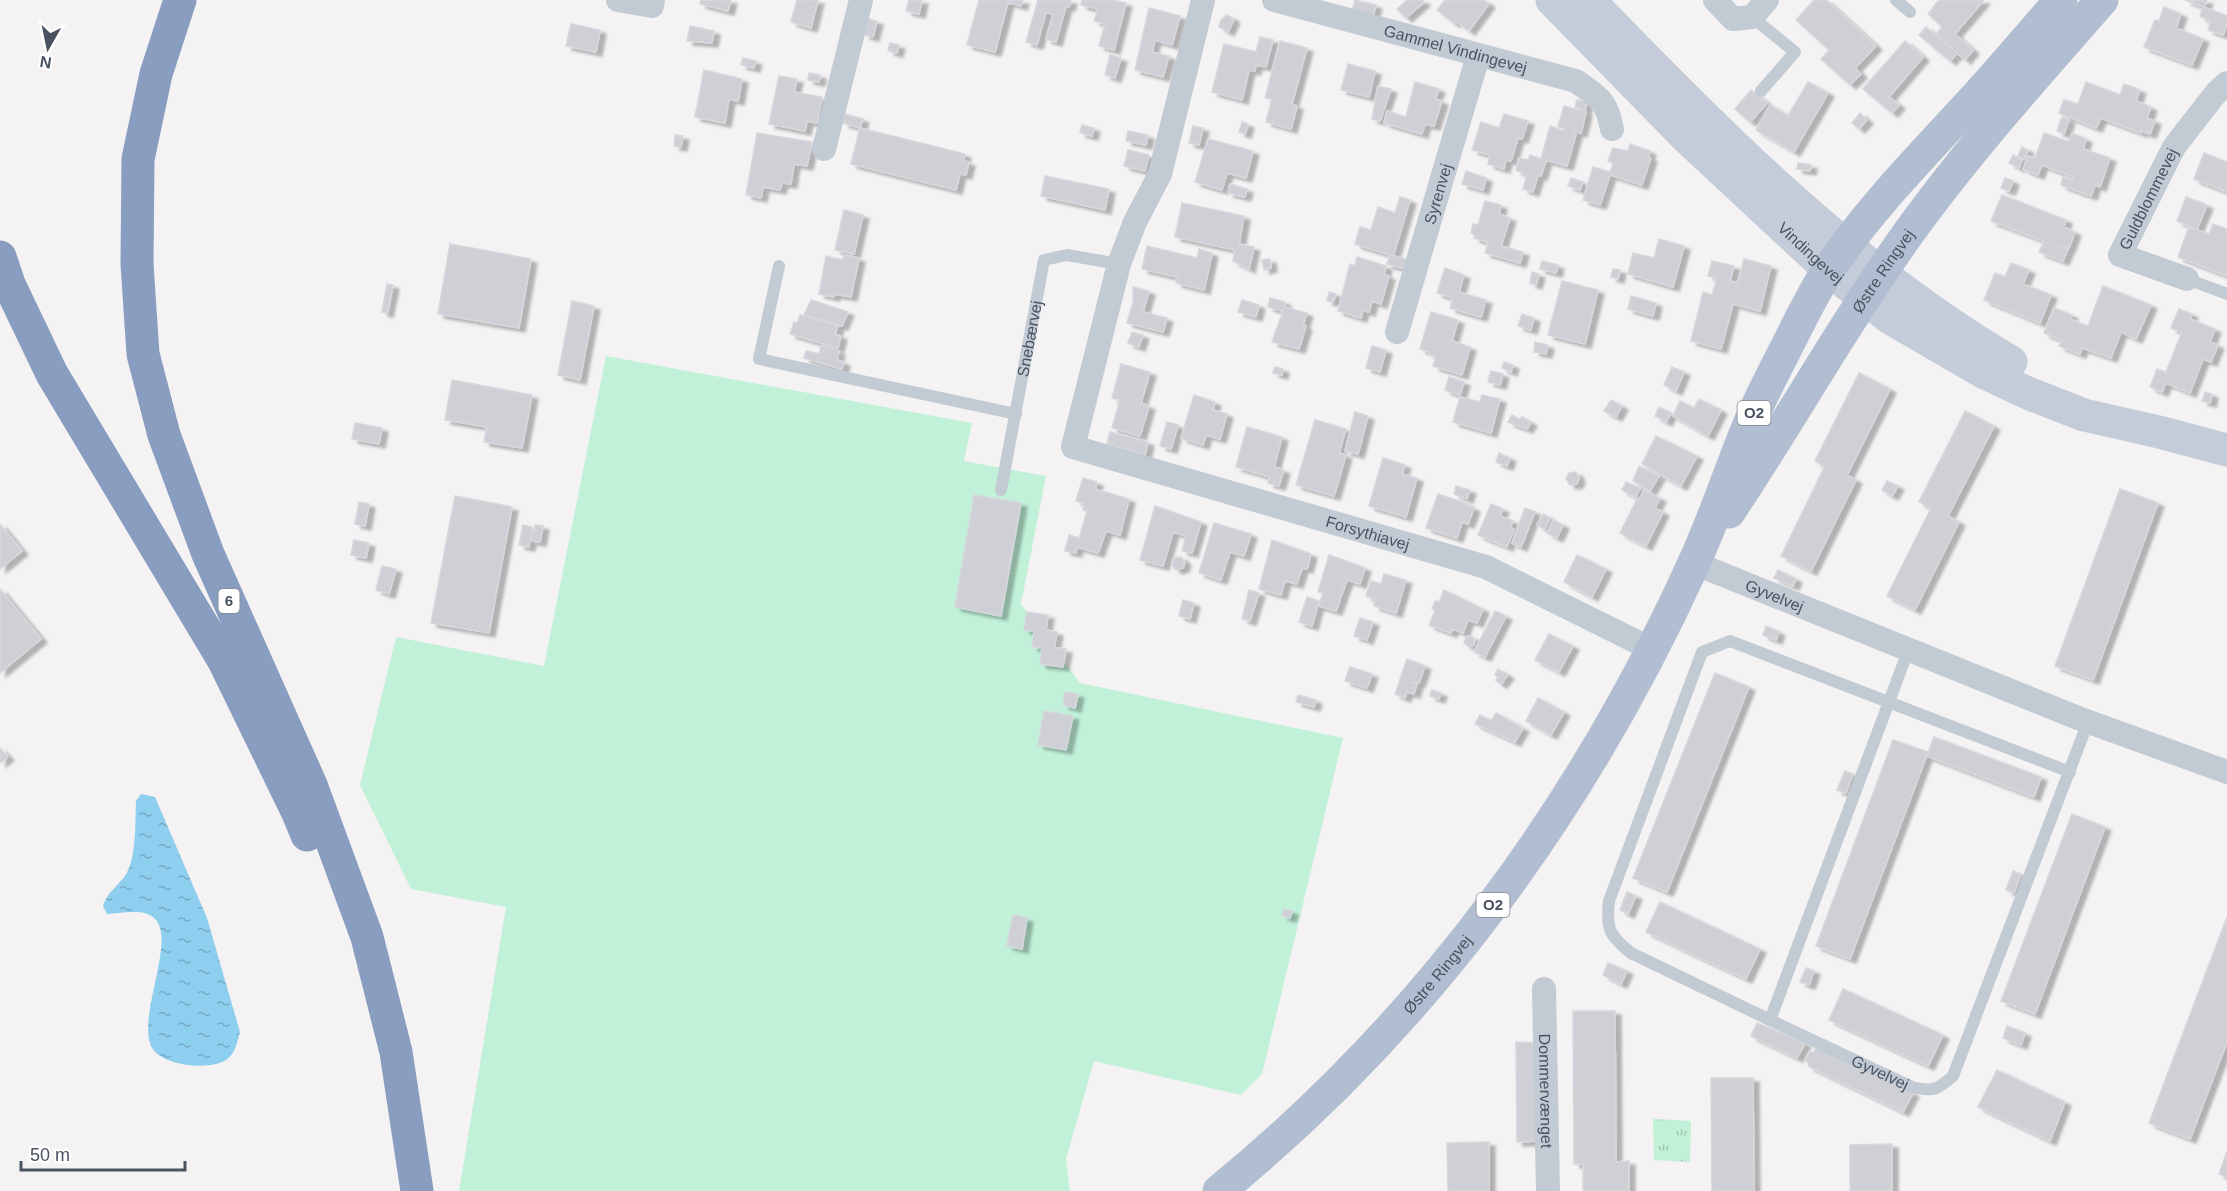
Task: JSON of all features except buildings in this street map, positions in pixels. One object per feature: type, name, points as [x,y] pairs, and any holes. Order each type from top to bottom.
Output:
[{"type":"highway","name":"6","points":[[180,0],[156,74],[138,159],[136,264],[143,354],[164,435],[208,554],[311,785],[367,937],[396,1052],[417,1191]]},
{"type":"highway","name":"6","points":[[0,257],[9,284],[52,374],[224,661],[298,813],[343,933],[384,1095],[394,1191]]},
{"type":"main road","name":"Vindingevej","points":[[1552,0],[1686,137],[1856,272],[1942,319],[2018,367],[2159,432],[2227,450]]},
{"type":"main road","name":"Vindingevej","points":[[1589,0],[1766,176],[1856,272]]},
{"type":"main road","name":"Østre Ringvej","points":[[1694,563],[1777,440],[1856,272],[1879,201],[1918,157],[1964,111],[2061,0]]},
{"type":"main road","name":"Østre Ringvej","points":[[1219,1191],[1297,1124],[1381,1041],[1453,958],[1507,888],[1558,812],[1607,733],[1694,563],[1749,424],[1808,304],[1899,246],[1975,145],[2102,0]]},
{"type":"street","points":[[618,0],[652,6],[653,0]]},
{"type":"street","points":[[824,149],[861,0]]},
{"type":"street","points":[[1119,264],[1136,222],[1160,174],[1203,0]]},
{"type":"street","name":"Gammel Vindingevej","points":[[1274,0],[1575,81],[1602,99],[1609,113],[1612,129]]},
{"type":"street","points":[[1715,0],[1733,19],[1760,8]]},
{"type":"street","name":"Syrenvej","points":[[1397,332],[1478,56]]},
{"type":"street","name":"Guldblommevej","points":[[2187,279],[2120,255],[2174,147],[2216,93],[2227,83]]},
{"type":"street","name":"Forsythiavej","points":[[1119,264],[1073,447],[1486,567],[1651,649]]},
{"type":"street","name":"Gyvelvej","points":[[1694,563],[2088,722],[2227,772]]},
{"type":"street","name":"Dommervænget","points":[[1544,989],[1548,1191]]},
{"type":"lane","points":[[1896,0],[1910,12]]},
{"type":"lane","points":[[1760,8],[1795,52],[1761,92]]},
{"type":"lane","name":"Snebærvej","points":[[1001,490],[1044,260],[1067,255],[1119,264]]},
{"type":"lane","points":[[778,266],[759,359],[1016,414]]},
{"type":"lane","name":"Guldblommevej","points":[[2187,279],[2227,294]]},
{"type":"lane","name":"Gyvelvej","points":[[2070,772],[1730,641],[1702,652],[1612,891],[1607,920],[1614,939],[1631,953],[1912,1087],[1929,1091],[1941,1086],[1953,1076],[2070,772],[2088,722]]},
{"type":"lane","points":[[1770,1020],[1908,651]]},
{"type":"green space","points":[[606,356],[972,423],[964,461],[1046,476],[1021,604],[1080,683],[1343,738],[1262,1074],[1241,1095],[1094,1061],[1066,1159],[1070,1191],[459,1191],[506,907],[411,889],[360,785],[396,637],[544,666]]},
{"type":"green space","points":[[1653,1119],[1691,1121],[1690,1162],[1654,1160]]},
{"type":"water","points":[[141,794],[155,797],[207,918],[240,1032],[232,1054],[226,1060],[218,1063],[186,1065],[156,1053],[151,1046],[148,1033],[159,961],[161,930],[151,916],[139,912],[107,914],[103,906],[107,897],[125,876],[132,860],[136,801]]}]
